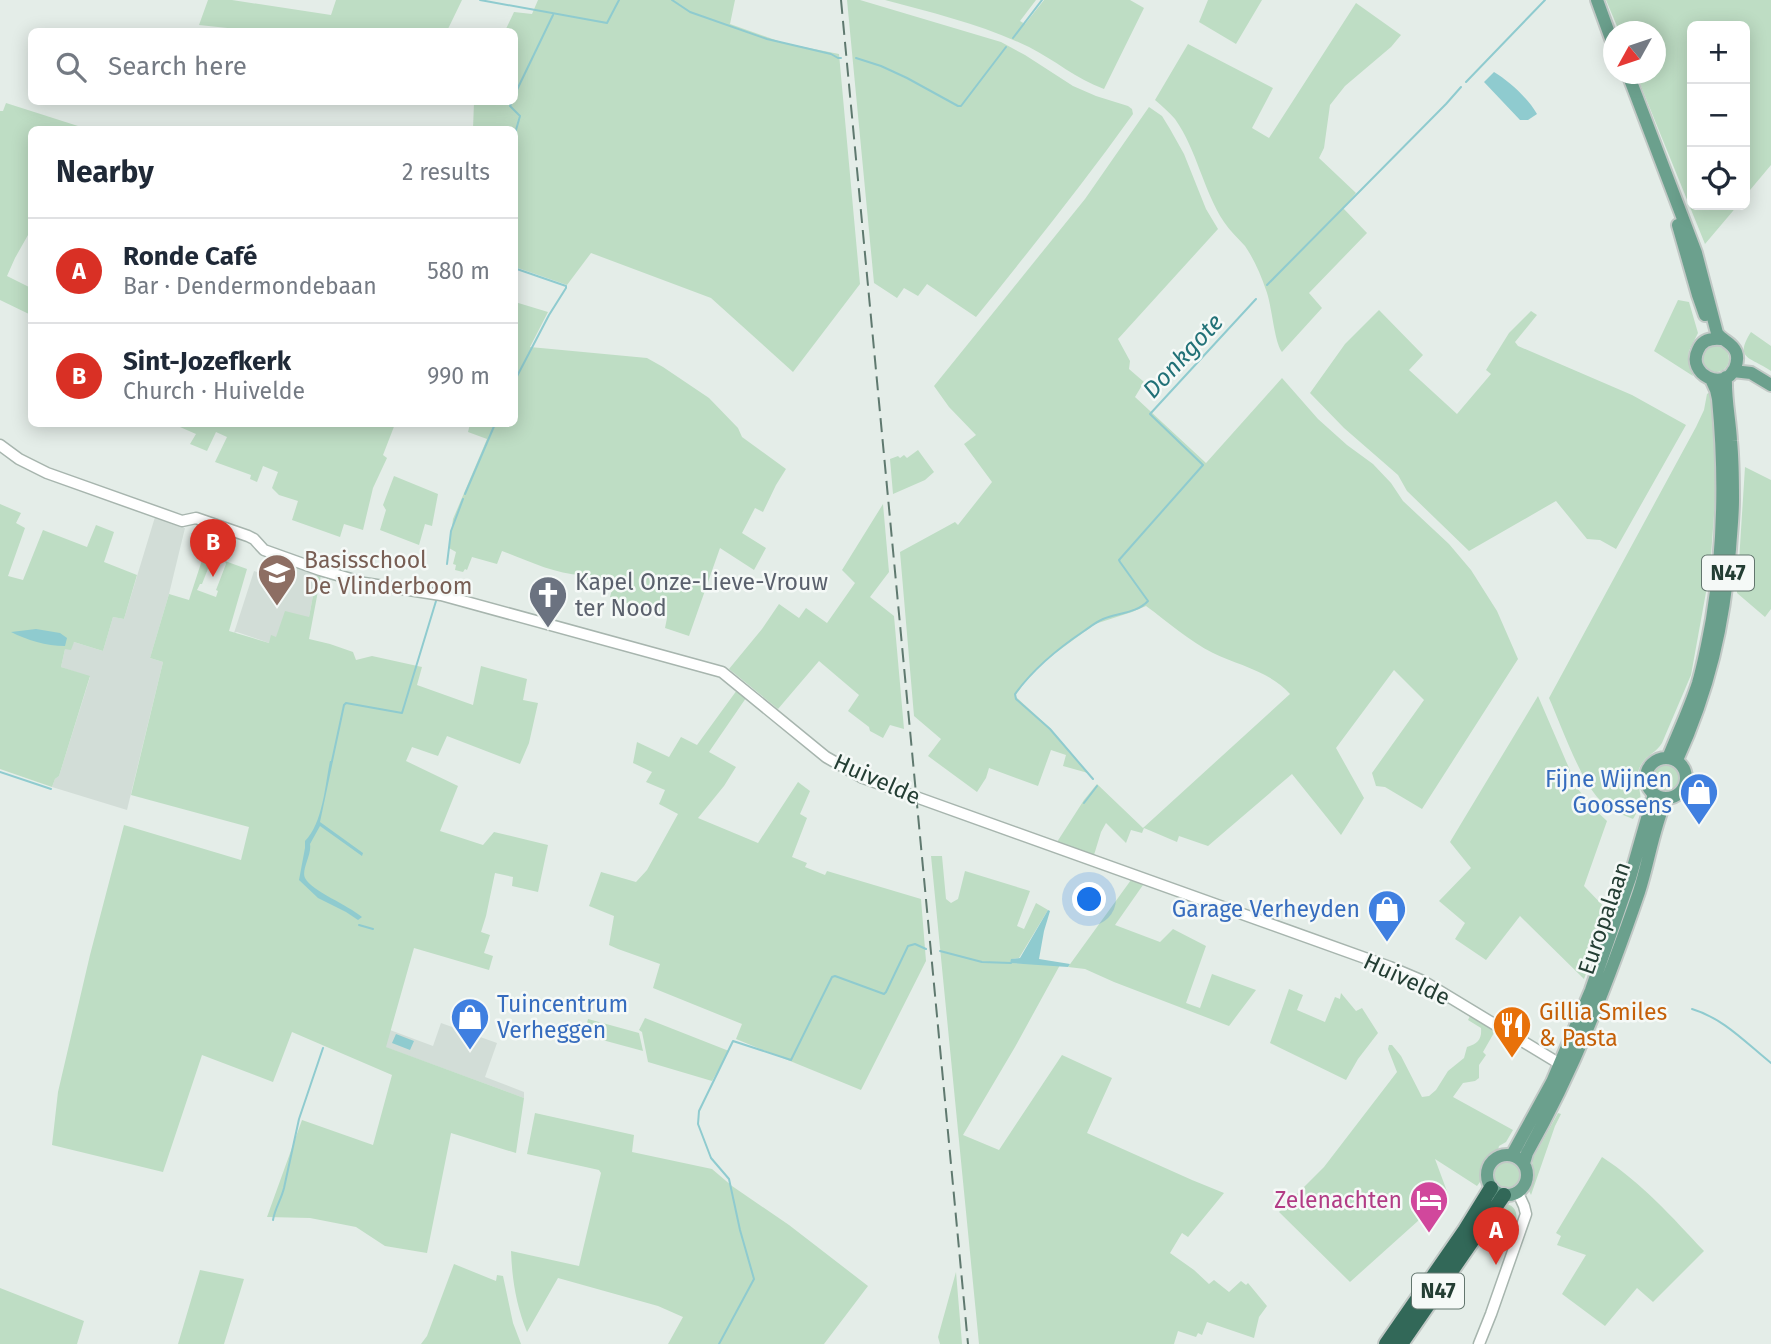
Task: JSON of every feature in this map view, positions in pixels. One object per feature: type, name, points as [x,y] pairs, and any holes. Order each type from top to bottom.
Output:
[{"type":"highway","name":"Europalaan","points":[[1386,1344],[1490,1192],[1504,1192]]},
{"type":"highway","name":"Europalaan","points":[[1401,1344],[1504,1192]]},
{"type":"main road","points":[[1598,2],[1607,21]]},
{"type":"main road","points":[[1598,2],[1605,21]]},
{"type":"main road","name":"Europalaan","points":[[1629,84],[1696,253],[1715,328],[1721,339],[1734,348],[1737,358],[1726,388],[1733,504],[1728,571],[1718,634],[1708,680],[1696,714],[1672,759]]},
{"type":"main road","name":"Europalaan","points":[[1629,84],[1675,215],[1709,327],[1707,341],[1701,345],[1695,358],[1699,371],[1711,379],[1716,390],[1722,455],[1722,532],[1708,642],[1672,759]]},
{"type":"main road","points":[[1707,341],[1721,339]]},
{"type":"main road","points":[[1737,358],[1771,382]]},
{"type":"main road","points":[[1711,379],[1716,380],[1730,374],[1751,373],[1771,382]]},
{"type":"main road","name":"Europalaan","points":[[1672,759],[1685,769],[1686,784],[1681,793],[1671,798],[1660,797],[1646,782],[1648,769],[1654,762],[1672,759]]},
{"type":"main road","name":"Europalaan","points":[[1660,797],[1660,814],[1641,887],[1611,972],[1569,1073],[1527,1153],[1524,1163],[1528,1172],[1527,1180],[1522,1189],[1504,1192],[1488,1180],[1489,1165],[1496,1158],[1512,1155],[1560,1064],[1591,989],[1660,797]]},
{"type":"main road","points":[[1512,1155],[1524,1163]]},
{"type":"street","name":"Huivelde","points":[[0,445],[19,459],[47,473],[182,521],[196,518],[248,536],[264,550],[320,570],[357,581],[441,595],[722,672],[826,757],[863,778],[1390,967],[1423,981],[1560,1064]]},
{"type":"street","points":[[1479,1344],[1526,1214],[1524,1206],[1504,1192]]},
{"type":"shaded area","points":[[155,517],[185,528],[150,658],[163,662],[127,810],[52,787],[59,776],[90,677],[61,667],[65,649],[74,642],[103,651],[113,617],[124,619]]},
{"type":"shaded area","name":"Basisschool De Vlinderboom","points":[[292,566],[317,574],[309,617],[269,643],[234,633],[254,571],[287,582]]},
{"type":"shaded area","points":[[441,1023],[497,1043],[485,1077],[524,1092],[524,1098],[385,1047],[390,1030],[433,1046]]},
{"type":"green space","points":[[208,0],[232,0],[331,15],[336,0],[462,0],[448,28],[228,28],[199,25]]},
{"type":"green space","points":[[538,0],[735,0],[730,24],[784,43],[839,54],[860,284],[793,372],[711,298],[591,253],[567,285],[518,268],[518,126],[473,126],[474,105],[518,105],[518,28],[506,28],[514,12],[532,14]]},
{"type":"green space","points":[[847,0],[860,0],[1001,42],[1073,86],[1132,109],[1133,114],[1095,166],[976,317],[927,284],[918,296],[904,288],[897,298],[874,283]]},
{"type":"green space","points":[[885,0],[1036,0],[1020,21],[1025,24],[1044,0],[1130,0],[1144,8],[1104,89],[1012,39],[958,20]]},
{"type":"green space","points":[[1208,0],[1262,0],[1236,44],[1199,22]]},
{"type":"green space","points":[[1606,0],[1771,0],[1771,165],[1750,190],[1750,21],[1687,21],[1687,200],[1640,84],[1666,84],[1666,21],[1615,21]]},
{"type":"green space","points":[[1356,3],[1401,35],[1391,47],[1345,86],[1330,105],[1324,148],[1319,158],[1356,193],[1343,208],[1367,233],[1309,293],[1322,308],[1282,352],[1268,297],[1254,262],[1217,210],[1183,131],[1168,111],[1155,100],[1188,44],[1273,88],[1252,128],[1269,138]]},
{"type":"green space","points":[[6,103],[78,126],[28,126],[28,235],[7,276],[28,286],[28,314],[0,300],[0,111],[3,111]]},
{"type":"green space","points":[[1149,107],[1162,116],[1170,129],[1184,154],[1206,209],[1218,229],[1118,339],[1130,361],[1129,369],[1144,382],[1135,397],[1206,463],[1282,378],[1318,419],[1373,464],[1403,501],[1449,544],[1471,570],[1497,611],[1518,659],[1422,809],[1385,787],[1376,786],[1372,773],[1424,700],[1394,670],[1336,748],[1364,798],[1341,835],[1292,774],[1208,846],[1179,836],[1177,842],[1144,828],[1142,833],[1131,830],[1126,843],[1106,823],[1094,855],[1057,842],[1097,784],[1143,828],[1290,694],[1264,675],[1204,648],[1146,606],[1095,624],[1046,660],[1015,696],[1050,728],[1088,773],[1063,766],[1066,755],[1051,750],[1038,786],[989,768],[977,792],[928,756],[941,739],[914,716],[900,552],[955,522],[958,525],[992,482],[964,444],[976,435],[949,407],[934,386],[1085,199]]},
{"type":"green space","points":[[1691,210],[1734,210],[1705,244]]},
{"type":"green space","points":[[1678,300],[1689,302],[1698,333],[1688,353],[1693,376],[1654,351]]},
{"type":"green space","points":[[518,303],[548,312],[530,347],[647,358],[709,398],[738,428],[742,437],[786,469],[763,512],[755,508],[742,533],[766,548],[754,570],[720,548],[689,636],[665,628],[667,618],[610,597],[613,586],[586,579],[588,572],[584,571],[582,575],[561,572],[502,551],[497,564],[472,557],[467,570],[455,570],[456,565],[453,564],[456,552],[449,548],[453,519],[487,439],[468,432],[469,427],[518,427]]},
{"type":"green space","points":[[1379,310],[1423,355],[1409,370],[1457,414],[1491,374],[1486,370],[1509,333],[1531,311],[1537,315],[1515,342],[1518,346],[1632,395],[1686,425],[1616,549],[1600,540],[1587,539],[1556,501],[1469,551],[1407,491],[1398,475],[1344,428],[1310,393],[1345,344]]},
{"type":"green space","points":[[1751,332],[1771,346],[1771,371],[1744,353]]},
{"type":"green space","points":[[1716,346],[1725,350],[1729,359],[1725,368],[1716,372],[1707,368],[1703,359],[1707,350]]},
{"type":"green space","points":[[1710,392],[1716,486],[1710,570],[1691,675],[1662,743],[1640,766],[1637,778],[1640,800],[1633,819],[1607,806],[1593,791],[1578,766],[1549,698],[1696,427]]},
{"type":"green space","points":[[180,427],[394,427],[383,455],[387,458],[373,488],[363,530],[344,524],[340,537],[292,520],[298,501],[279,495],[272,488],[278,472],[263,466],[257,482],[250,479],[251,475],[215,462],[227,437],[216,432],[207,451],[190,444],[196,434]]},
{"type":"green space","points":[[918,450],[934,472],[925,480],[893,494],[890,459],[904,455],[907,458]]},
{"type":"green space","points":[[1745,467],[1771,480],[1771,609],[1765,617],[1737,593]]},
{"type":"green space","points":[[394,476],[438,494],[432,526],[425,524],[419,545],[380,530],[386,510],[383,505]]},
{"type":"green space","points":[[0,504],[21,513],[16,523],[25,528],[8,576],[23,580],[43,530],[87,547],[96,525],[114,532],[104,562],[137,575],[124,619],[113,617],[103,651],[74,642],[71,650],[65,649],[61,667],[90,676],[59,776],[52,787],[0,769]]},
{"type":"green space","points":[[883,504],[889,572],[870,597],[894,616],[904,729],[890,725],[883,738],[870,731],[869,727],[848,711],[859,695],[819,661],[778,709],[729,669],[779,604],[799,618],[806,608],[827,623],[855,583],[842,570]]},
{"type":"green space","points":[[204,554],[214,557],[197,590],[216,597],[225,561],[247,569],[229,631],[269,643],[271,635],[276,637],[285,611],[309,617],[317,574],[321,575],[309,639],[353,652],[356,660],[372,656],[422,667],[417,685],[473,705],[481,666],[527,679],[523,700],[538,703],[529,743],[520,764],[447,736],[438,756],[412,747],[406,761],[458,786],[440,831],[483,845],[494,832],[548,845],[538,892],[512,886],[513,877],[495,873],[481,932],[490,935],[484,953],[493,956],[489,970],[414,948],[386,1047],[524,1098],[516,1153],[451,1133],[427,1253],[385,1246],[356,1227],[310,1218],[267,1217],[302,1120],[373,1145],[392,1075],[292,1032],[273,1082],[202,1055],[163,1172],[52,1145],[58,1092],[124,825],[241,860],[249,827],[131,795],[163,662],[150,658],[169,594],[189,600]]},
{"type":"green space","points":[[737,690],[746,698],[709,752],[736,767],[698,818],[758,843],[798,782],[810,791],[800,814],[807,818],[792,857],[807,863],[805,867],[825,875],[827,871],[921,899],[926,961],[861,1090],[736,1039],[742,1024],[653,988],[660,964],[609,945],[614,916],[589,906],[601,872],[636,882],[647,870],[678,814],[659,804],[665,790],[646,782],[652,772],[633,763],[637,742],[669,757],[681,737],[697,745]]},
{"type":"green space","points":[[1538,696],[1578,789],[1607,821],[1584,886],[1609,912],[1584,979],[1520,916],[1486,960],[1455,939],[1465,923],[1439,901],[1471,868],[1450,842]]},
{"type":"green space","points":[[1667,764],[1677,768],[1681,778],[1677,788],[1667,792],[1657,788],[1653,778],[1657,768]]},
{"type":"green space","points":[[931,856],[942,856],[946,899],[951,903],[958,899],[965,871],[1030,891],[1017,926],[1024,929],[1036,903],[1048,910],[1019,958],[1012,959],[1010,963],[1060,965],[963,1135],[999,1150],[1062,1055],[1112,1078],[1087,1133],[1224,1193],[1188,1237],[1182,1233],[1170,1253],[1209,1284],[1214,1280],[1229,1292],[1241,1281],[1246,1285],[1248,1283],[1267,1306],[1259,1317],[1254,1338],[1207,1322],[1202,1335],[1198,1333],[1196,1337],[1178,1331],[1174,1344],[979,1344]]},
{"type":"green space","points":[[1131,880],[1143,885],[1115,925],[1160,942],[1173,929],[1206,946],[1186,1003],[1200,1008],[1212,974],[1256,990],[1229,1026],[1085,969],[1068,967]]},
{"type":"green space","points":[[1289,989],[1303,995],[1297,1010],[1325,1022],[1335,997],[1340,999],[1341,993],[1356,1011],[1362,1008],[1378,1033],[1346,1080],[1270,1043]]},
{"type":"green space","points":[[1470,1016],[1495,1031],[1483,1052],[1486,1055],[1479,1065],[1479,1078],[1463,1083],[1453,1097],[1513,1130],[1506,1142],[1487,1160],[1482,1173],[1483,1183],[1480,1182],[1477,1186],[1435,1159],[1448,1194],[1350,1282],[1279,1212],[1324,1167],[1397,1072],[1389,1045],[1401,1056],[1422,1097],[1429,1096],[1448,1071],[1464,1058],[1467,1047],[1477,1043],[1480,1038],[1481,1028],[1468,1020]]},
{"type":"green space","points":[[645,1018],[729,1051],[712,1081],[648,1062],[642,1032],[639,1030]]},
{"type":"green space","points":[[588,1019],[639,1033],[643,1051],[584,1035]]},
{"type":"green space","points":[[535,1113],[634,1135],[632,1152],[712,1169],[868,1286],[824,1344],[668,1344],[683,1317],[658,1306],[558,1278],[527,1332],[515,1292],[511,1251],[579,1266],[601,1173],[599,1170],[527,1154]]},
{"type":"green space","points":[[1558,1113],[1561,1114],[1531,1195],[1529,1191],[1534,1176],[1532,1160]]},
{"type":"green space","points":[[1602,1157],[1643,1189],[1704,1251],[1653,1302],[1637,1288],[1605,1326],[1562,1294],[1586,1255],[1557,1245],[1561,1236],[1556,1233]]},
{"type":"green space","points":[[1508,1161],[1518,1165],[1522,1175],[1518,1185],[1508,1189],[1498,1185],[1494,1175],[1498,1165]]},
{"type":"green space","points":[[1507,1204],[1516,1212],[1515,1225],[1507,1218],[1497,1218]]},
{"type":"green space","points":[[454,1264],[496,1281],[497,1275],[503,1276],[513,1323],[521,1344],[421,1344],[427,1336]]},
{"type":"green space","points":[[200,1270],[244,1279],[224,1344],[178,1344]]},
{"type":"green space","points":[[956,1272],[962,1344],[940,1344],[938,1337]]},
{"type":"green space","points":[[0,1288],[84,1321],[77,1344],[0,1344]]},
{"type":"water","points":[[1494,72],[1518,90],[1537,114],[1528,120],[1520,120],[1484,82]]},
{"type":"water","points":[[36,629],[60,633],[67,638],[65,646],[37,642],[11,632]]},
{"type":"water","points":[[330,761],[333,761],[320,822],[363,853],[362,856],[320,826],[310,844],[304,875],[315,888],[362,917],[358,920],[318,898],[299,880],[305,841],[320,814]]},
{"type":"water","points":[[1048,910],[1050,911],[1039,959],[1070,964],[1068,967],[1010,963],[1011,959],[1020,958]]},
{"type":"water","points":[[396,1034],[414,1041],[410,1050],[392,1043]]},
{"type":"waterway","points":[[480,0],[607,23],[619,0]]},
{"type":"waterway","points":[[672,0],[690,12],[767,39],[841,58]]},
{"type":"waterway","points":[[1013,38],[1042,0]]},
{"type":"waterway","name":"Donkgote","points":[[1466,82],[1545,0]]},
{"type":"waterway","points":[[518,88],[553,15]]},
{"type":"waterway","points":[[856,58],[881,66],[961,106],[1006,47]]},
{"type":"waterway","name":"Donkgote","points":[[1267,285],[1461,87]]},
{"type":"waterway","points":[[510,105],[520,116],[517,126]]},
{"type":"waterway","points":[[518,269],[566,286],[518,374]]},
{"type":"waterway","name":"Donkgote","points":[[1093,779],[1050,729],[1016,699],[1015,694],[1038,667],[1074,638],[1100,620],[1133,610],[1148,601],[1119,560],[1203,465],[1150,414],[1256,299]]},
{"type":"waterway","points":[[465,494],[494,427]]},
{"type":"waterway","points":[[447,564],[451,531],[463,499]]},
{"type":"waterway","points":[[332,761],[346,703],[402,713],[436,601]]},
{"type":"waterway","points":[[0,772],[51,789]]},
{"type":"waterway","name":"Donkgote","points":[[1084,803],[1097,786]]},
{"type":"waterway","points":[[359,925],[373,929]]},
{"type":"waterway","name":"Donkgote","points":[[719,1344],[754,1279],[729,1179],[711,1158],[698,1124],[699,1111],[733,1041],[791,1060],[832,977],[884,994],[908,946],[915,944],[926,949]]},
{"type":"waterway","name":"Donkgote","points":[[940,951],[982,962],[1011,963]]},
{"type":"waterway","points":[[1692,1009],[1714,1018],[1771,1063]]},
{"type":"waterway","points":[[273,1220],[284,1188],[299,1119],[323,1048]]},
{"type":"railway","points":[[841,0],[968,1344]]},
{"type":"place","name":"Sint-Jozefkerk","points":[[213,577]]},
{"type":"place","name":"Basisschool De Vlinderboom","points":[[277,607]]},
{"type":"place","name":"Kapel Onze-Lieve-Vrouw ter Nood","points":[[548,629]]},
{"type":"place","name":"Fijne Wijnen Goossens","points":[[1699,826]]},
{"type":"place","name":"Garage Verheyden","points":[[1387,943]]},
{"type":"place","name":"Tuincentrum Verheggen","points":[[470,1051]]},
{"type":"place","name":"Gillia Smiles & Pasta","points":[[1512,1059]]},
{"type":"place","name":"Zelenachten","points":[[1429,1234]]},
{"type":"place","name":"Ronde Café","points":[[1496,1265]]}]
